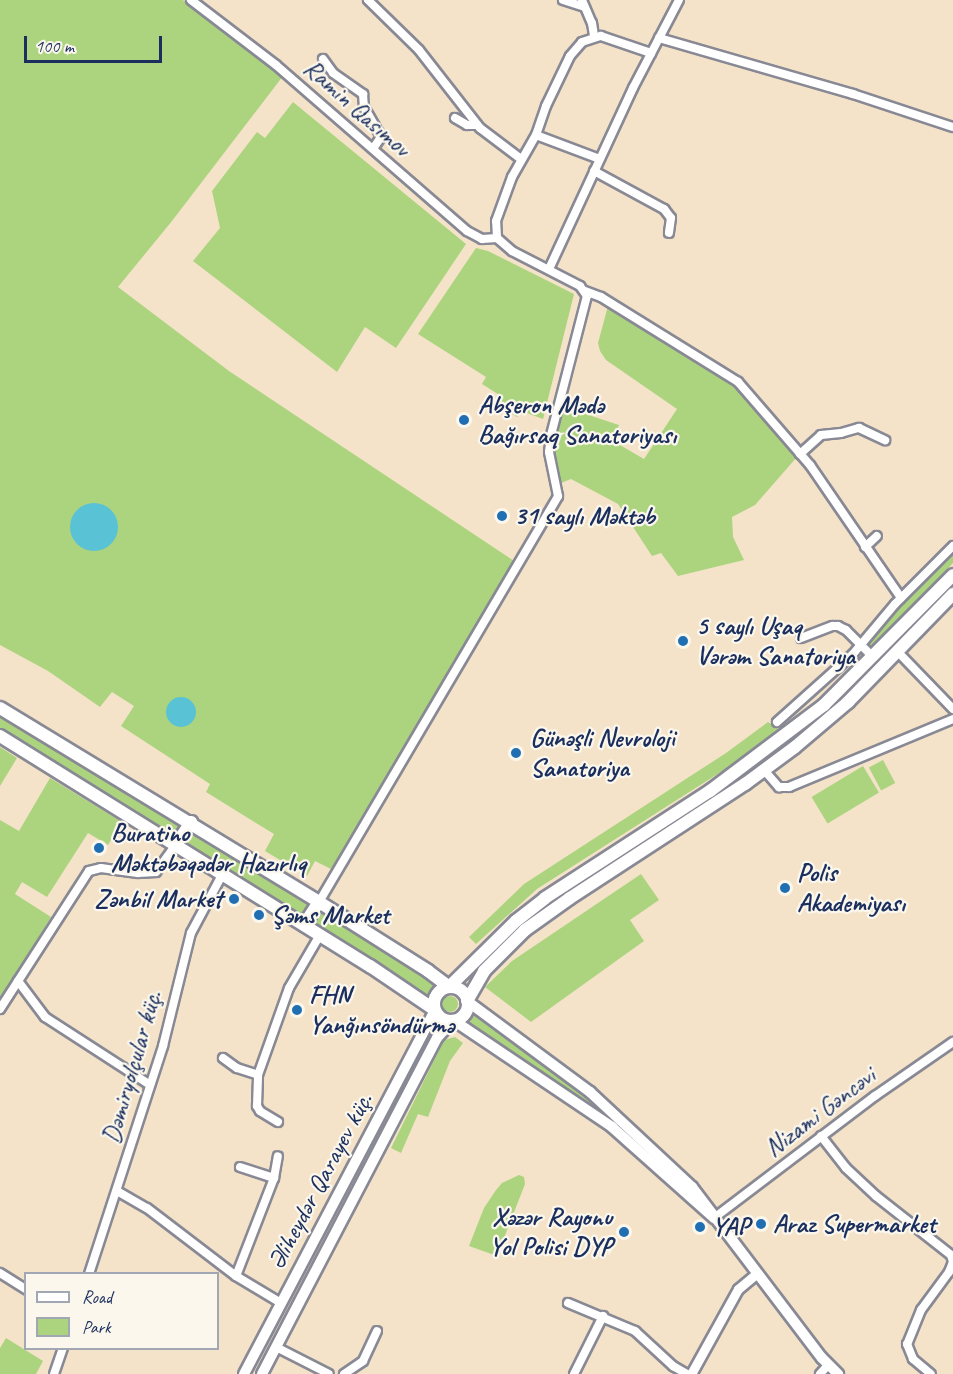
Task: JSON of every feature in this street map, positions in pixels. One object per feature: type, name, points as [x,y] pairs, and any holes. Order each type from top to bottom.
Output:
[{"type":"main road","points":[[435,1010],[436,995],[449,987],[502,933],[545,898],[750,762],[824,705],[953,575]]},
{"type":"main road","points":[[453,1020],[466,1012],[467,1002],[484,971],[525,930],[579,891],[764,770],[833,715],[953,594]]},
{"type":"main road","points":[[0,708],[191,822],[428,970],[449,987],[463,992],[467,1002],[526,1043],[614,1113],[692,1187],[756,1273],[828,1365],[838,1374]]},
{"type":"main road","points":[[0,736],[320,935],[435,1010],[442,1018],[453,1020],[612,1127],[714,1218]]},
{"type":"main road","points":[[175,846],[191,822]]},
{"type":"main road","points":[[304,925],[319,902]]},
{"type":"main road","name":"Əliheydər Qarayev küç.","points":[[244,1374],[435,1010]]},
{"type":"main road","name":"Əliheydər Qarayev küç.","points":[[262,1374],[437,1038],[453,1020]]},
{"type":"main road","points":[[354,1164],[368,1171]]},
{"type":"street","name":"Ramin Qasımov","points":[[192,0],[276,65],[467,231],[482,239],[497,238]]},
{"type":"street","points":[[368,0],[419,50],[477,125],[521,159]]},
{"type":"street","points":[[563,0],[583,3],[594,36]]},
{"type":"street","points":[[549,269],[651,53],[679,0]]},
{"type":"street","points":[[651,53],[612,39],[594,36],[582,42],[570,56],[546,106],[536,135],[521,159],[498,216],[497,238],[512,251],[549,269],[585,291],[605,299],[733,377],[800,454],[901,598]]},
{"type":"street","points":[[659,38],[861,97],[953,127]]},
{"type":"street","points":[[323,59],[333,73],[363,94],[364,107],[381,136],[379,143],[373,149]]},
{"type":"street","points":[[455,118],[467,125],[477,125]]},
{"type":"street","points":[[536,135],[600,159]]},
{"type":"street","points":[[594,171],[664,209],[671,218],[669,233]]},
{"type":"street","points":[[319,902],[557,501],[558,490],[550,460],[549,443],[586,301],[585,291]]},
{"type":"street","points":[[800,454],[821,435],[859,428],[885,440]]},
{"type":"street","points":[[865,547],[877,536]]},
{"type":"street","points":[[777,722],[811,695],[861,645],[901,598],[953,546]]},
{"type":"street","points":[[801,638],[833,626],[846,630],[873,657]]},
{"type":"street","points":[[897,651],[953,709]]},
{"type":"street","points":[[764,770],[779,787],[789,787],[953,718]]},
{"type":"street","points":[[0,1009],[89,871],[101,867],[138,873],[156,872],[175,846]]},
{"type":"street","name":"Dəmiryolçular küç.","points":[[90,1272],[163,1046],[191,933],[222,875]]},
{"type":"street","points":[[278,1122],[260,1111],[257,1106],[258,1075],[272,1029],[289,988],[320,935]]},
{"type":"street","points":[[18,981],[45,1017],[150,1085]]},
{"type":"street","name":"Nizami Gəncəvi","points":[[714,1218],[821,1136],[953,1042]]},
{"type":"street","points":[[223,1058],[237,1068],[258,1075]]},
{"type":"street","points":[[821,1136],[854,1176],[890,1208],[946,1249],[953,1262],[949,1272],[921,1310],[907,1344],[913,1359],[931,1374]]},
{"type":"street","points":[[236,1276],[274,1178],[278,1156]]},
{"type":"street","points":[[240,1167],[274,1178]]},
{"type":"street","points":[[117,1191],[147,1208],[236,1276],[281,1303]]},
{"type":"street","points":[[0,1273],[24,1288]]},
{"type":"street","points":[[568,1303],[635,1331],[673,1366],[689,1374],[738,1289],[756,1273]]},
{"type":"street","points":[[574,1374],[603,1316]]},
{"type":"street","points":[[344,1374],[363,1360],[377,1331]]},
{"type":"street","points":[[276,1347],[329,1374]]},
{"type":"street","points":[[54,1374],[62,1350]]},
{"type":"street","points":[[820,1374],[828,1365]]},
{"type":"green space","points":[[0,0],[183,0],[283,76],[172,221],[118,287],[229,371],[514,561],[333,870],[315,861],[307,876],[265,851],[274,834],[206,792],[210,784],[121,726],[134,706],[112,692],[100,707],[48,671],[0,645]]},
{"type":"green space","points":[[293,102],[466,244],[396,348],[365,327],[337,372],[193,261],[220,228],[212,191],[257,132],[265,138]]},
{"type":"green space","points":[[476,248],[488,251],[574,294],[543,419],[521,411],[517,417],[496,404],[501,396],[482,384],[486,377],[418,334]]},
{"type":"green space","points":[[608,306],[732,381],[797,457],[755,505],[732,517],[733,537],[744,560],[678,576],[661,553],[652,556],[618,504],[571,479],[561,483],[553,452],[554,437],[564,407],[619,425],[613,441],[644,459],[677,409],[606,360],[598,343]]},
{"type":"green space","points":[[953,551],[953,563],[872,647],[867,642]]},
{"type":"green space","points":[[0,714],[179,824],[178,832],[171,836],[0,730]]},
{"type":"green space","points":[[768,722],[778,729],[738,761],[537,889],[476,944],[469,937],[524,884],[726,753]]},
{"type":"green space","points":[[0,747],[17,758],[0,786]]},
{"type":"green space","points":[[883,760],[895,783],[881,790],[869,768]]},
{"type":"green space","points":[[863,766],[879,793],[828,823],[812,797]]},
{"type":"green space","points":[[50,778],[122,822],[108,845],[88,833],[47,897],[22,882],[15,894],[51,917],[0,1000],[0,820],[19,831]]},
{"type":"green space","points":[[195,834],[310,903],[302,917],[188,846],[189,839]]},
{"type":"green space","points":[[641,874],[659,900],[630,920],[644,941],[531,1022],[485,987],[512,961]]},
{"type":"green space","points":[[323,910],[436,983],[434,991],[428,996],[314,925]]},
{"type":"green space","points":[[450,996],[458,1004],[450,1012],[442,1004]]},
{"type":"green space","points":[[476,1013],[604,1109],[604,1112],[602,1113],[470,1024],[471,1016]]},
{"type":"green space","points":[[455,1037],[463,1043],[450,1061],[428,1117],[418,1114],[401,1153],[391,1148],[444,1040]]},
{"type":"green space","points":[[519,1175],[524,1177],[525,1184],[497,1256],[469,1246],[484,1208],[496,1190],[502,1183]]},
{"type":"green space","points":[[6,1338],[43,1361],[36,1374],[0,1374],[0,1348]]},
{"type":"water","points":[[89,503],[99,503],[111,510],[118,522],[118,532],[111,544],[99,551],[89,551],[74,540],[70,532],[70,522],[81,507]]},
{"type":"water","points":[[181,697],[187,698],[195,706],[195,718],[187,726],[181,727],[175,726],[167,718],[166,712],[167,706],[175,698]]},
{"type":"place","name":"Abşeron Mədə Bağırsaq Sanatoriyası","points":[[464,420]]},
{"type":"place","name":"31 saylı Məktəb","points":[[502,516]]},
{"type":"place","name":"5 saylı Uşaq Vərəm Sanatoriya","points":[[683,641]]},
{"type":"place","name":"Günəşli Nevroloji Sanatoriya","points":[[516,753]]},
{"type":"place","name":"Buratino Məktəbəqədər Hazırlıq","points":[[99,848]]},
{"type":"place","name":"Polis Akademiyası","points":[[785,888]]},
{"type":"place","name":"Zənbil Market","points":[[234,899]]},
{"type":"place","name":"Şəms Market","points":[[259,915]]},
{"type":"place","name":"FHN Yanğınsöndürmə","points":[[297,1010]]},
{"type":"place","name":"Araz Supermarket","points":[[761,1224]]},
{"type":"place","name":"YAP","points":[[700,1227]]},
{"type":"place","name":"Xəzər Rayonu Yol Polisi DYP","points":[[624,1232]]}]
